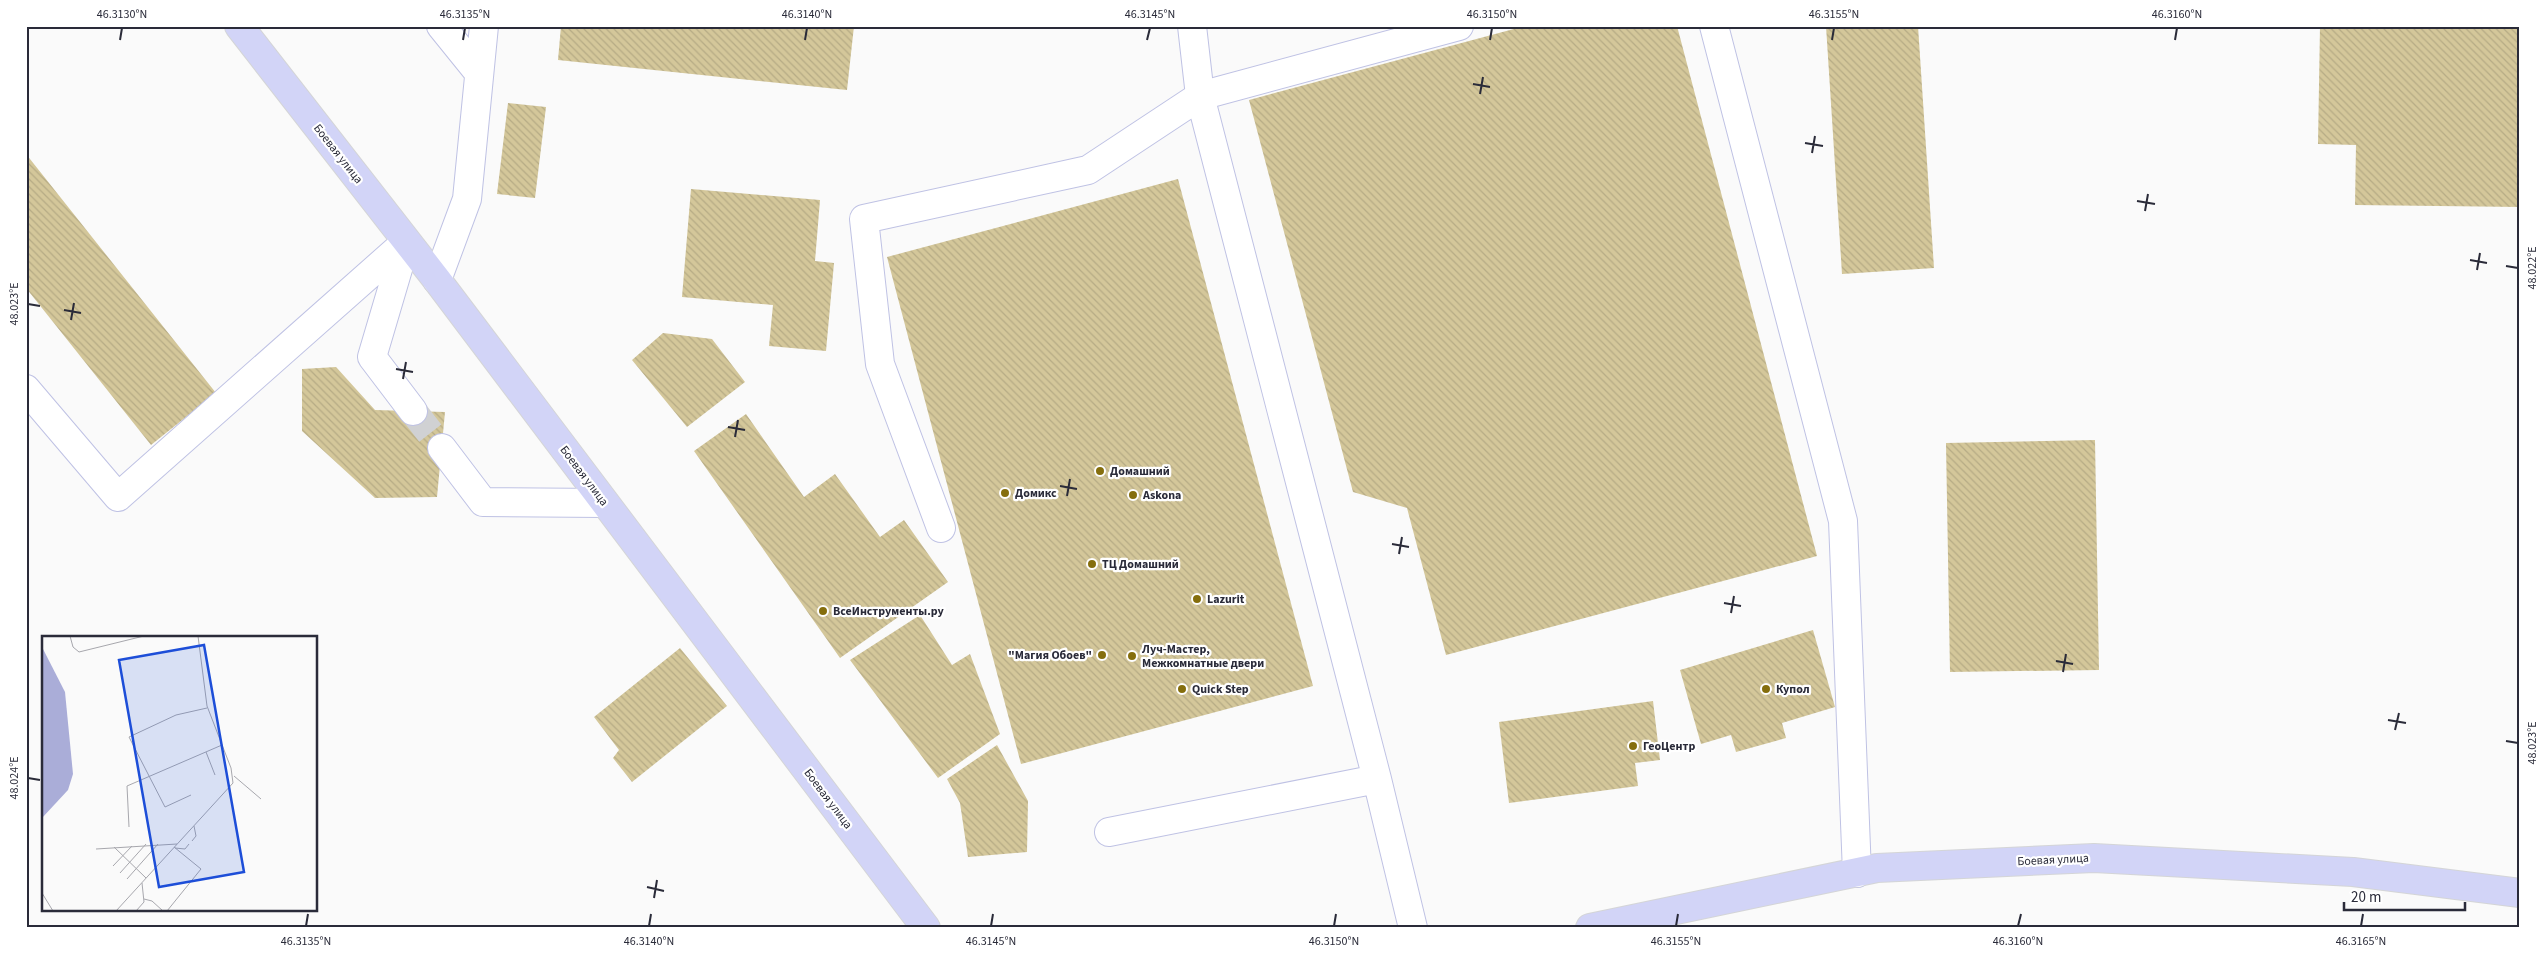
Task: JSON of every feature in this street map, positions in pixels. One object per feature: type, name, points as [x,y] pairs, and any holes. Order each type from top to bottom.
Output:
[{"type":"main road","name":"Боевая улица","points":[[239,26],[436,280],[926,928]]},
{"type":"main road","name":"Боевая улица","points":[[1590,928],[1877,868],[2094,858],[2353,872],[2520,893]]},
{"type":"lane","points":[[441,26],[479,73]]},
{"type":"lane","points":[[436,280],[467,200],[484,26]]},
{"type":"lane","points":[[1192,26],[1200,96],[1377,779],[1413,928]]},
{"type":"lane","points":[[942,528],[880,364],[864,219],[1088,170],[1200,96],[1459,26]]},
{"type":"lane","points":[[1714,26],[1843,521],[1857,873]]},
{"type":"lane","points":[[26,389],[118,497],[406,242]]},
{"type":"lane","points":[[406,242],[372,357],[413,411]]},
{"type":"lane","points":[[442,448],[483,502],[604,503]]},
{"type":"lane","points":[[1109,832],[1377,779]]},
{"type":"building","points":[[561,26],[854,26],[847,90],[558,60]]},
{"type":"building","points":[[1525,26],[1677,26],[1817,556],[1446,655],[1407,508],[1353,492],[1249,100]]},
{"type":"building","points":[[1826,26],[1918,26],[1934,268],[1842,274]]},
{"type":"building","points":[[2320,26],[2520,26],[2520,207],[2355,205],[2356,145],[2318,144]]},
{"type":"building","points":[[508,103],[546,107],[535,198],[497,194]]},
{"type":"building","points":[[26,154],[216,393],[151,445],[26,288]]},
{"type":"building","name":"Домашний","points":[[1178,179],[1313,686],[1021,764],[887,257]]},
{"type":"building","points":[[691,189],[820,200],[815,261],[834,263],[826,351],[769,346],[773,305],[682,297]]},
{"type":"building","points":[[663,333],[712,339],[745,382],[687,427],[632,360]]},
{"type":"building","points":[[336,367],[375,410],[445,412],[437,497],[375,498],[302,431],[302,369]]},
{"type":"building","points":[[746,414],[804,497],[835,474],[880,537],[904,520],[948,582],[840,658],[694,451]]},
{"type":"building","points":[[2095,440],[2099,670],[1950,672],[1946,443]]},
{"type":"building","points":[[920,615],[952,665],[970,654],[1000,734],[938,778],[850,660]]},
{"type":"building","points":[[1813,630],[1835,707],[1782,723],[1786,738],[1736,752],[1731,735],[1701,744],[1680,670]]},
{"type":"building","points":[[680,648],[727,706],[632,782],[613,758],[619,750],[594,717]]},
{"type":"building","points":[[1653,701],[1660,760],[1635,763],[1638,786],[1509,803],[1499,722]]},
{"type":"building","points":[[997,745],[1028,801],[1027,852],[968,857],[960,803],[947,779]]},
{"type":"tunnel","points":[[413,411],[442,448]]},
{"type":"place","name":"Домашний","points":[[1100,471]]},
{"type":"place","name":"Домикс","points":[[1005,493]]},
{"type":"place","name":"Askona","points":[[1133,495]]},
{"type":"place","name":"ТЦ Домашний","points":[[1092,564]]},
{"type":"place","name":"Lazurit","points":[[1197,599]]},
{"type":"place","name":"ВсеИнструменты.ру","points":[[823,611]]},
{"type":"place","name":"\"Магия Обоев\"","points":[[1102,655]]},
{"type":"place","name":"Луч-Мастер, Межкомнатные двери","points":[[1132,656]]},
{"type":"place","name":"Quick Step","points":[[1182,689]]},
{"type":"place","name":"Купол","points":[[1766,689]]},
{"type":"place","name":"ГеоЦентр","points":[[1633,746]]}]
